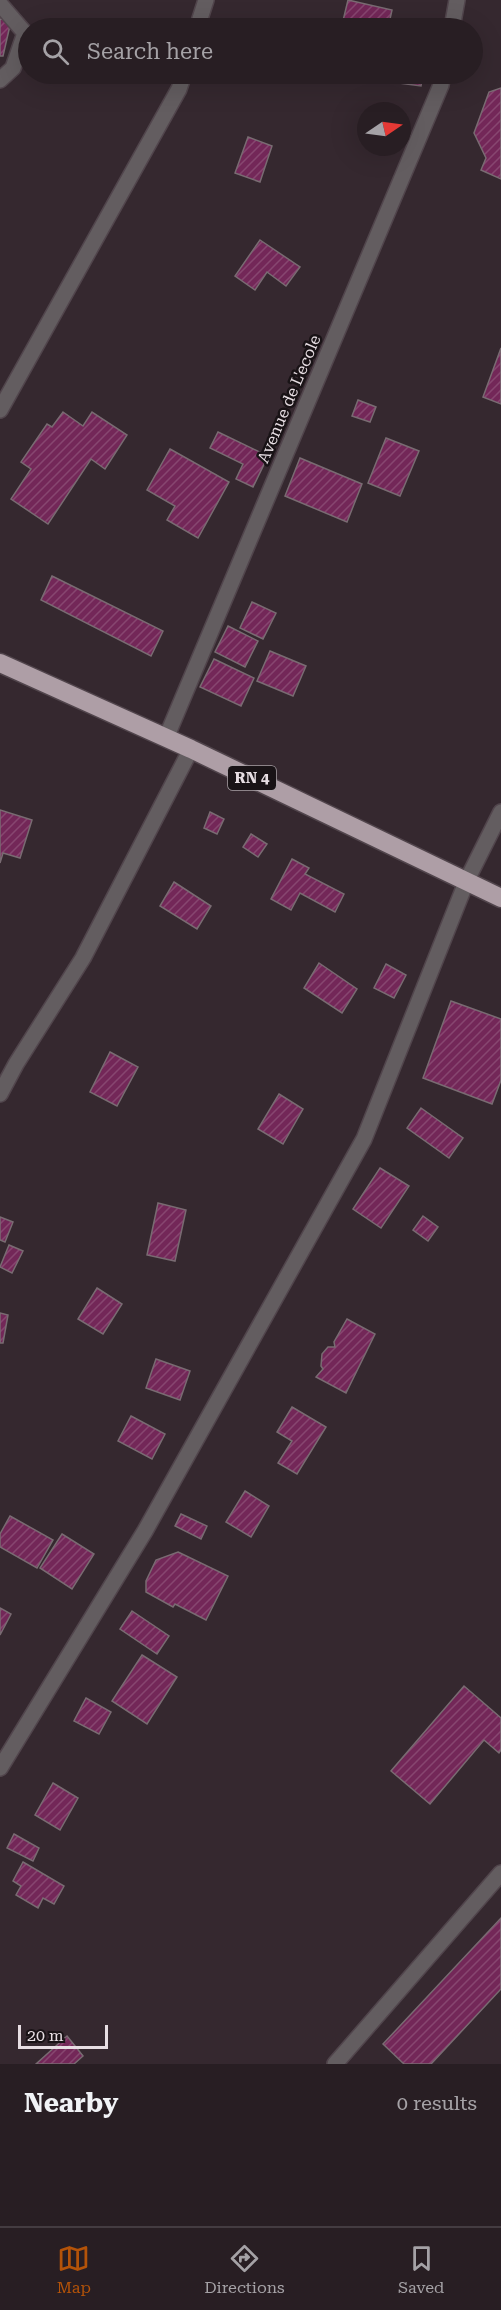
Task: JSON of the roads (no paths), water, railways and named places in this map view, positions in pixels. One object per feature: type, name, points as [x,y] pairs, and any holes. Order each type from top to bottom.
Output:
[{"type":"highway","name":"RN 4","points":[[0,663],[191,749],[501,898]]},
{"type":"street","points":[[200,18],[206,0]]},
{"type":"street","points":[[454,18],[457,0]]},
{"type":"street","points":[[0,4],[18,25]]},
{"type":"street","points":[[0,80],[13,68],[18,53]]},
{"type":"street","points":[[0,410],[181,84]]},
{"type":"street","name":"Avenue de L'ecole","points":[[166,738],[441,84]]},
{"type":"street","points":[[0,1094],[16,1064],[83,958],[191,749]]},
{"type":"street","points":[[0,1768],[146,1531],[364,1140],[467,880],[501,812]]},
{"type":"street","points":[[335,2064],[501,1873]]}]
